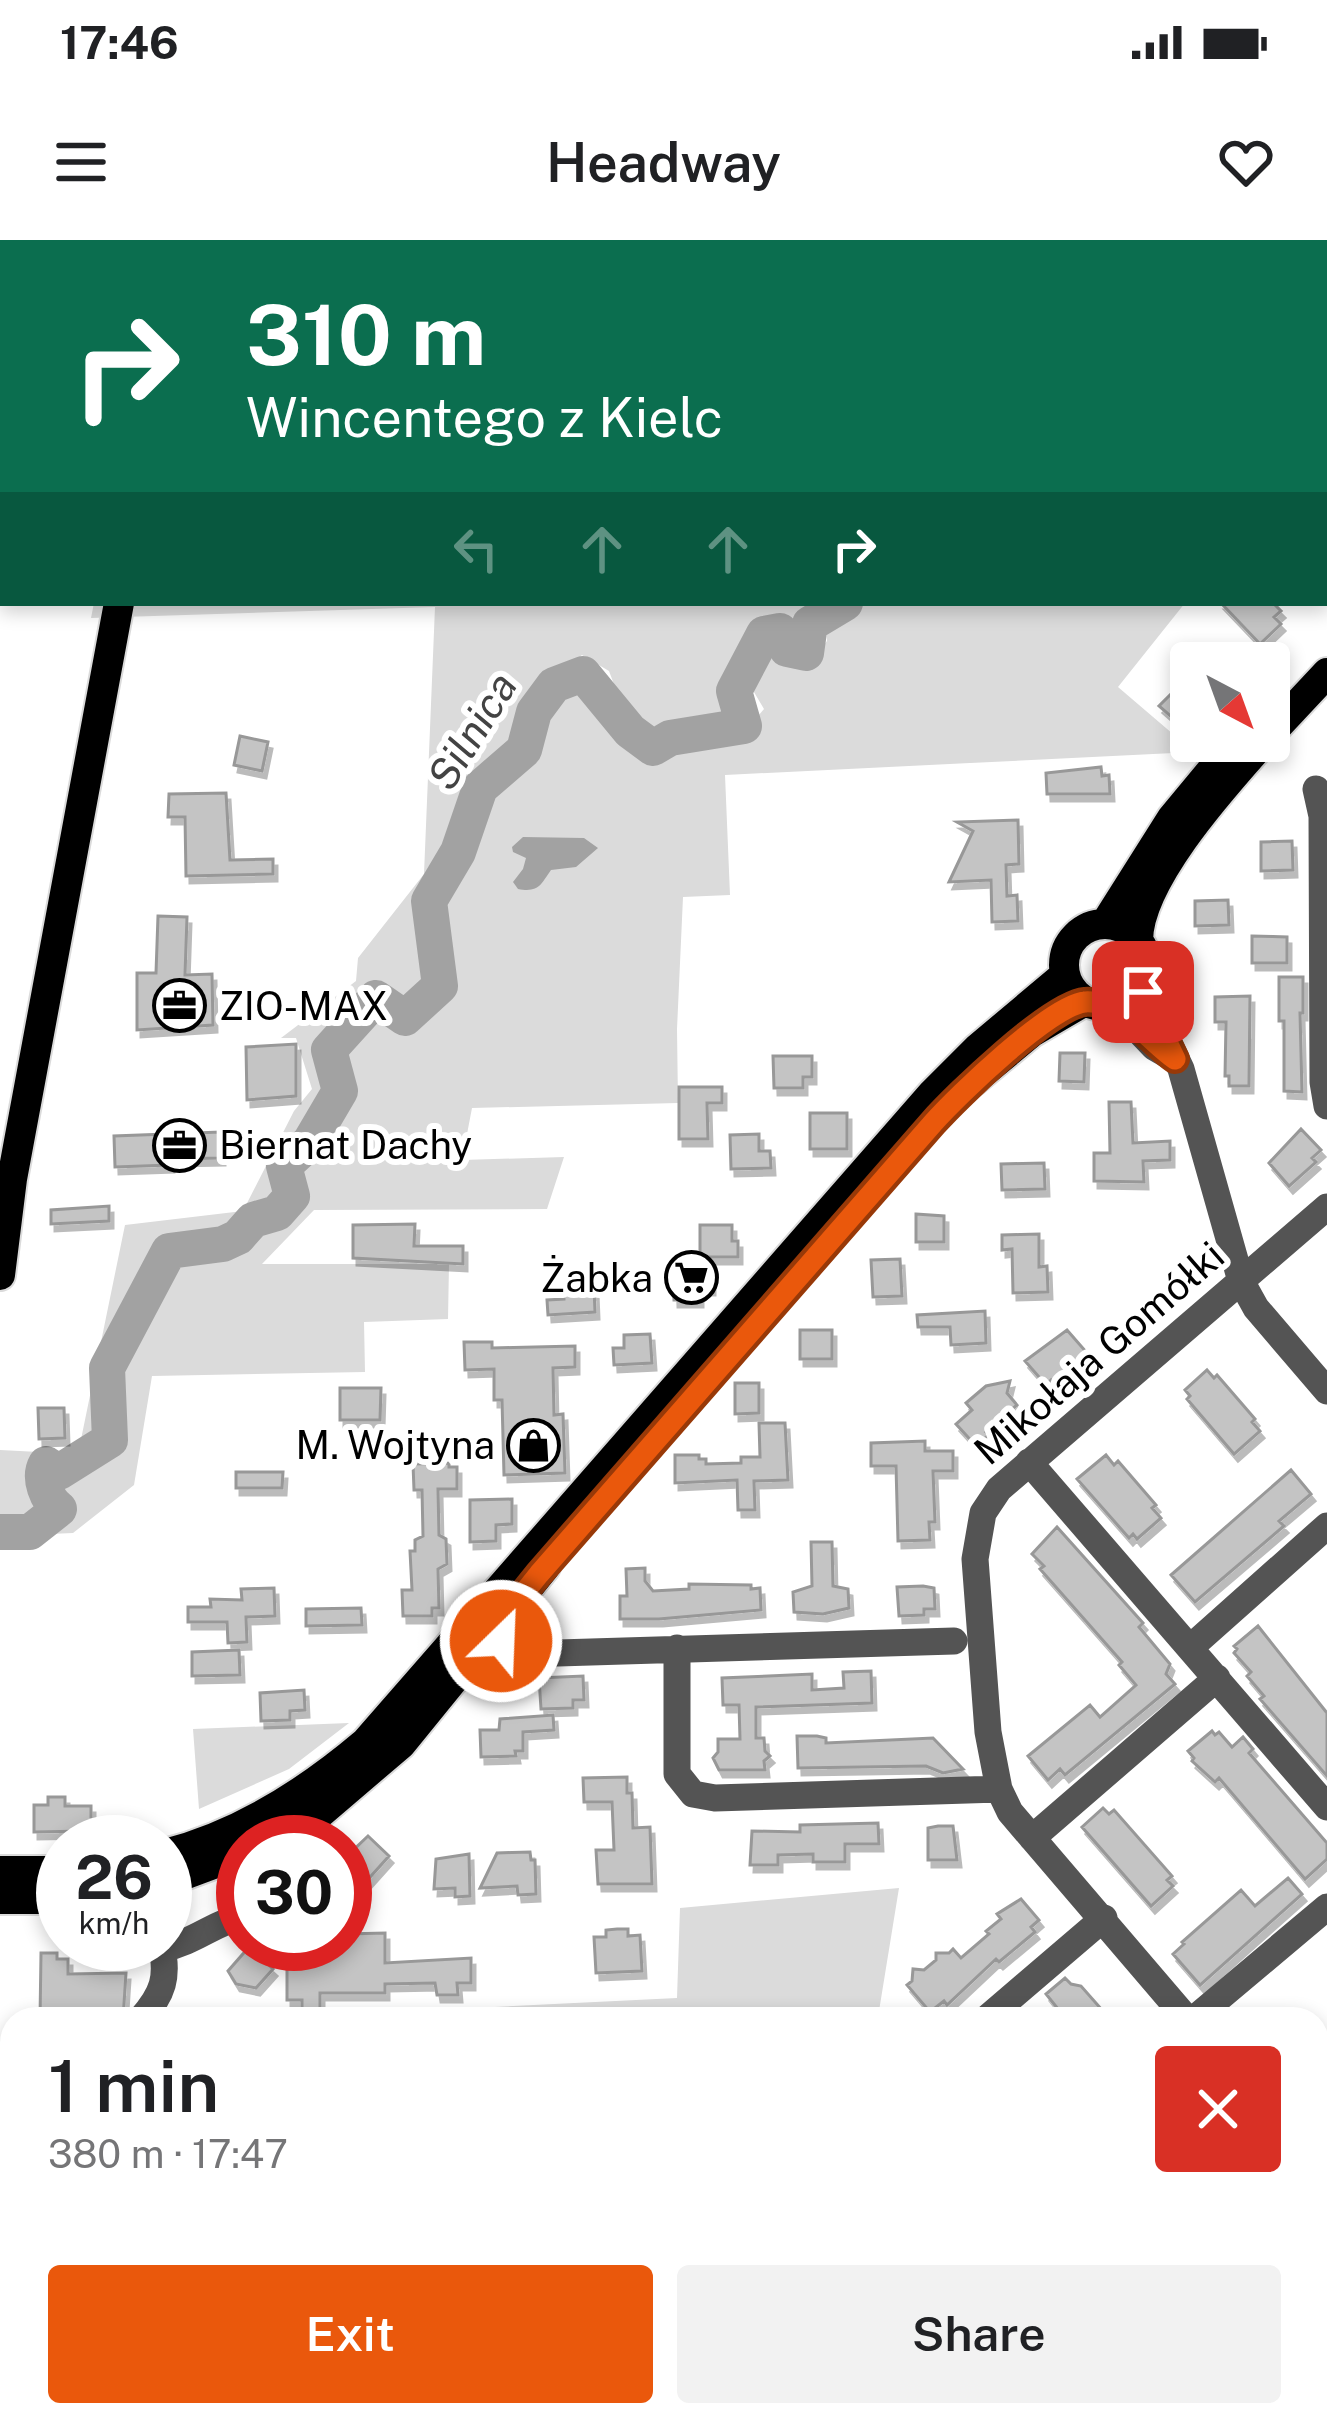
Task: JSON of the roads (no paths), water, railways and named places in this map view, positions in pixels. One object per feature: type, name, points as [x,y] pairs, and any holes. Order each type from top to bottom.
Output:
[{"type":"main road","points":[[0,1275],[12,1179],[118,606]]},
{"type":"main road","points":[[1290,684],[1327,646]]},
{"type":"main road","points":[[1290,712],[1327,673]]},
{"type":"main road","points":[[1106,924],[1172,818],[1219,762]]},
{"type":"main road","points":[[317,1815],[371,1772],[435,1706],[539,1574],[946,1109],[1019,1042],[1099,1003],[1130,998],[1142,984],[1144,955],[1138,928],[1157,885],[1190,828],[1246,762]]},
{"type":"main road","points":[[1099,1003],[1072,990],[1064,964],[1070,943],[1086,929],[1106,924],[1124,929],[1138,941]]},
{"type":"main road","points":[[192,1845],[295,1797],[365,1743],[932,1094],[1065,975]]},
{"type":"main road","points":[[0,1213],[12,1179]]},
{"type":"main road","points":[[0,1871],[36,1871]]},
{"type":"main road","points":[[0,1899],[36,1899]]},
{"type":"street","points":[[1316,789],[1322,817],[1327,1106]]},
{"type":"street","points":[[1142,984],[1181,1069],[1241,1281],[1256,1308],[1327,1391]]},
{"type":"street","points":[[1099,1003],[1175,1059]]},
{"type":"street","name":"Mikołaja Gomółki","points":[[1181,2007],[1010,1812],[999,1789],[988,1732],[976,1541],[992,1496],[1327,1207]]},
{"type":"street","points":[[1029,1462],[1327,1807]]},
{"type":"street","points":[[1191,1647],[1327,1526]]},
{"type":"street","points":[[491,1634],[525,1654],[953,1640]]},
{"type":"street","points":[[677,1648],[677,1774],[693,1794],[738,1798],[999,1789]]},
{"type":"street","points":[[1032,1838],[1217,1678]]},
{"type":"street","points":[[1206,2007],[1327,1907]]},
{"type":"street","points":[[1021,2007],[1104,1918]]},
{"type":"street","points":[[150,2007],[164,1988],[163,1971]]},
{"type":"waterway","name":"Silnica","points":[[0,1532],[30,1532],[59,1509],[45,1488],[46,1464],[59,1472],[110,1440],[107,1368],[169,1251],[223,1244],[238,1237],[253,1220],[277,1213],[292,1196],[284,1166],[310,1142],[340,1091],[329,1050],[376,998],[405,1018],[440,986],[429,901],[458,852],[480,788],[524,750],[534,712],[554,685],[583,674],[630,731],[653,748],[670,738],[744,726],[734,691],[764,634],[780,631],[787,649],[806,653],[810,624],[840,606]]},
{"type":"place","name":"ZIO-MAX","points":[[180,1006]]},
{"type":"place","name":"Biernat Dachy","points":[[180,1145]]},
{"type":"place","name":"Żabka","points":[[692,1278]]},
{"type":"place","name":"M. Wojtyna","points":[[534,1445]]}]
